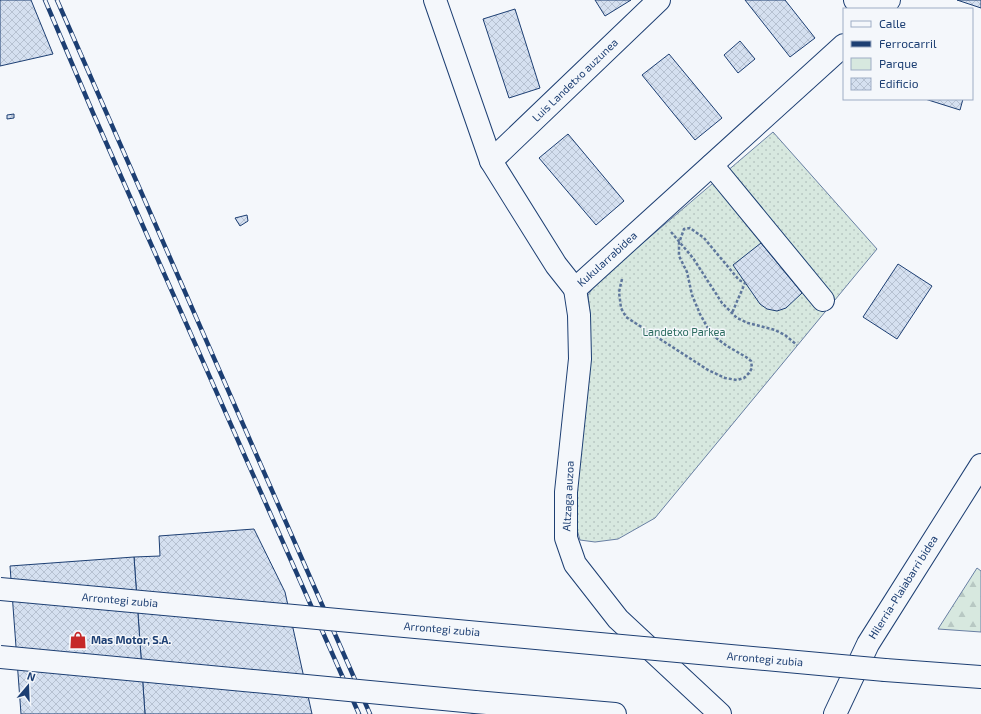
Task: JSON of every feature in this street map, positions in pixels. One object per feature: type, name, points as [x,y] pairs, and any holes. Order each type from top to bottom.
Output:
[{"type":"main road","name":"Kukularrabidea","points":[[435,0],[491,161],[556,265],[575,289],[843,46]]},
{"type":"main road","name":"Luis Landetxo auzunea","points":[[491,161],[659,0]]},
{"type":"main road","points":[[855,0],[870,8]]},
{"type":"main road","points":[[712,165],[823,300]]},
{"type":"main road","name":"Altzaga auzoa","points":[[575,289],[579,315],[580,359],[566,492],[566,538],[575,564],[618,619],[720,714]]},
{"type":"main road","name":"Hilerria-Plaiabarri bidea","points":[[835,714],[868,644],[981,466]]},
{"type":"main road","name":"Arrontegi zubia","points":[[0,589],[885,670],[981,677]]},
{"type":"main road","points":[[0,657],[614,714]]},
{"type":"path","points":[[668,228],[693,258],[722,303],[737,318],[748,323],[775,330],[785,335],[797,345]]},
{"type":"path","points":[[625,274],[621,280],[619,292],[621,308],[626,317],[708,370],[725,378],[737,380],[744,378],[749,374],[752,368],[751,361],[711,334],[700,314],[692,295],[687,272],[680,256],[679,243],[684,229],[690,228],[704,238],[739,280],[745,283],[732,313]]},
{"type":"green space","name":"Landetxo Parkea","points":[[773,132],[877,249],[655,518],[618,539],[595,542],[580,540],[574,519],[590,313],[588,295],[597,282]]},
{"type":"green space","points":[[977,568],[981,571],[981,632],[938,629]]},
{"type":"building","points":[[0,0],[31,0],[53,54],[0,66]]},
{"type":"building","points":[[595,0],[631,0],[605,16]]},
{"type":"building","points":[[745,0],[785,0],[815,38],[790,57]]},
{"type":"building","points":[[957,0],[981,0],[981,8]]},
{"type":"building","points":[[515,9],[540,88],[509,98],[483,19]]},
{"type":"building","points":[[740,41],[755,59],[738,73],[724,55]]},
{"type":"building","points":[[669,54],[722,118],[695,140],[642,75]]},
{"type":"building","points":[[928,100],[963,100],[960,110]]},
{"type":"building","points":[[14,114],[14,118],[7,119],[7,115]]},
{"type":"building","points":[[568,134],[624,201],[596,225],[539,158]]},
{"type":"building","points":[[247,215],[248,221],[240,226],[235,218]]},
{"type":"building","points":[[761,243],[802,293],[786,308],[777,311],[767,309],[760,304],[733,265]]},
{"type":"building","points":[[898,264],[932,286],[897,339],[863,317]]},
{"type":"building","points":[[254,529],[285,592],[312,714],[145,714],[134,557],[160,556],[159,536]]},
{"type":"building","name":"Mas Motor, S.A.","points":[[134,557],[145,714],[21,714],[10,566]]},
{"type":"railway","points":[[45,0],[93,113],[359,714]]},
{"type":"railway","points":[[57,0],[370,714]]},
{"type":"place","name":"Mas Motor, S.A.","points":[[78,640]]}]
